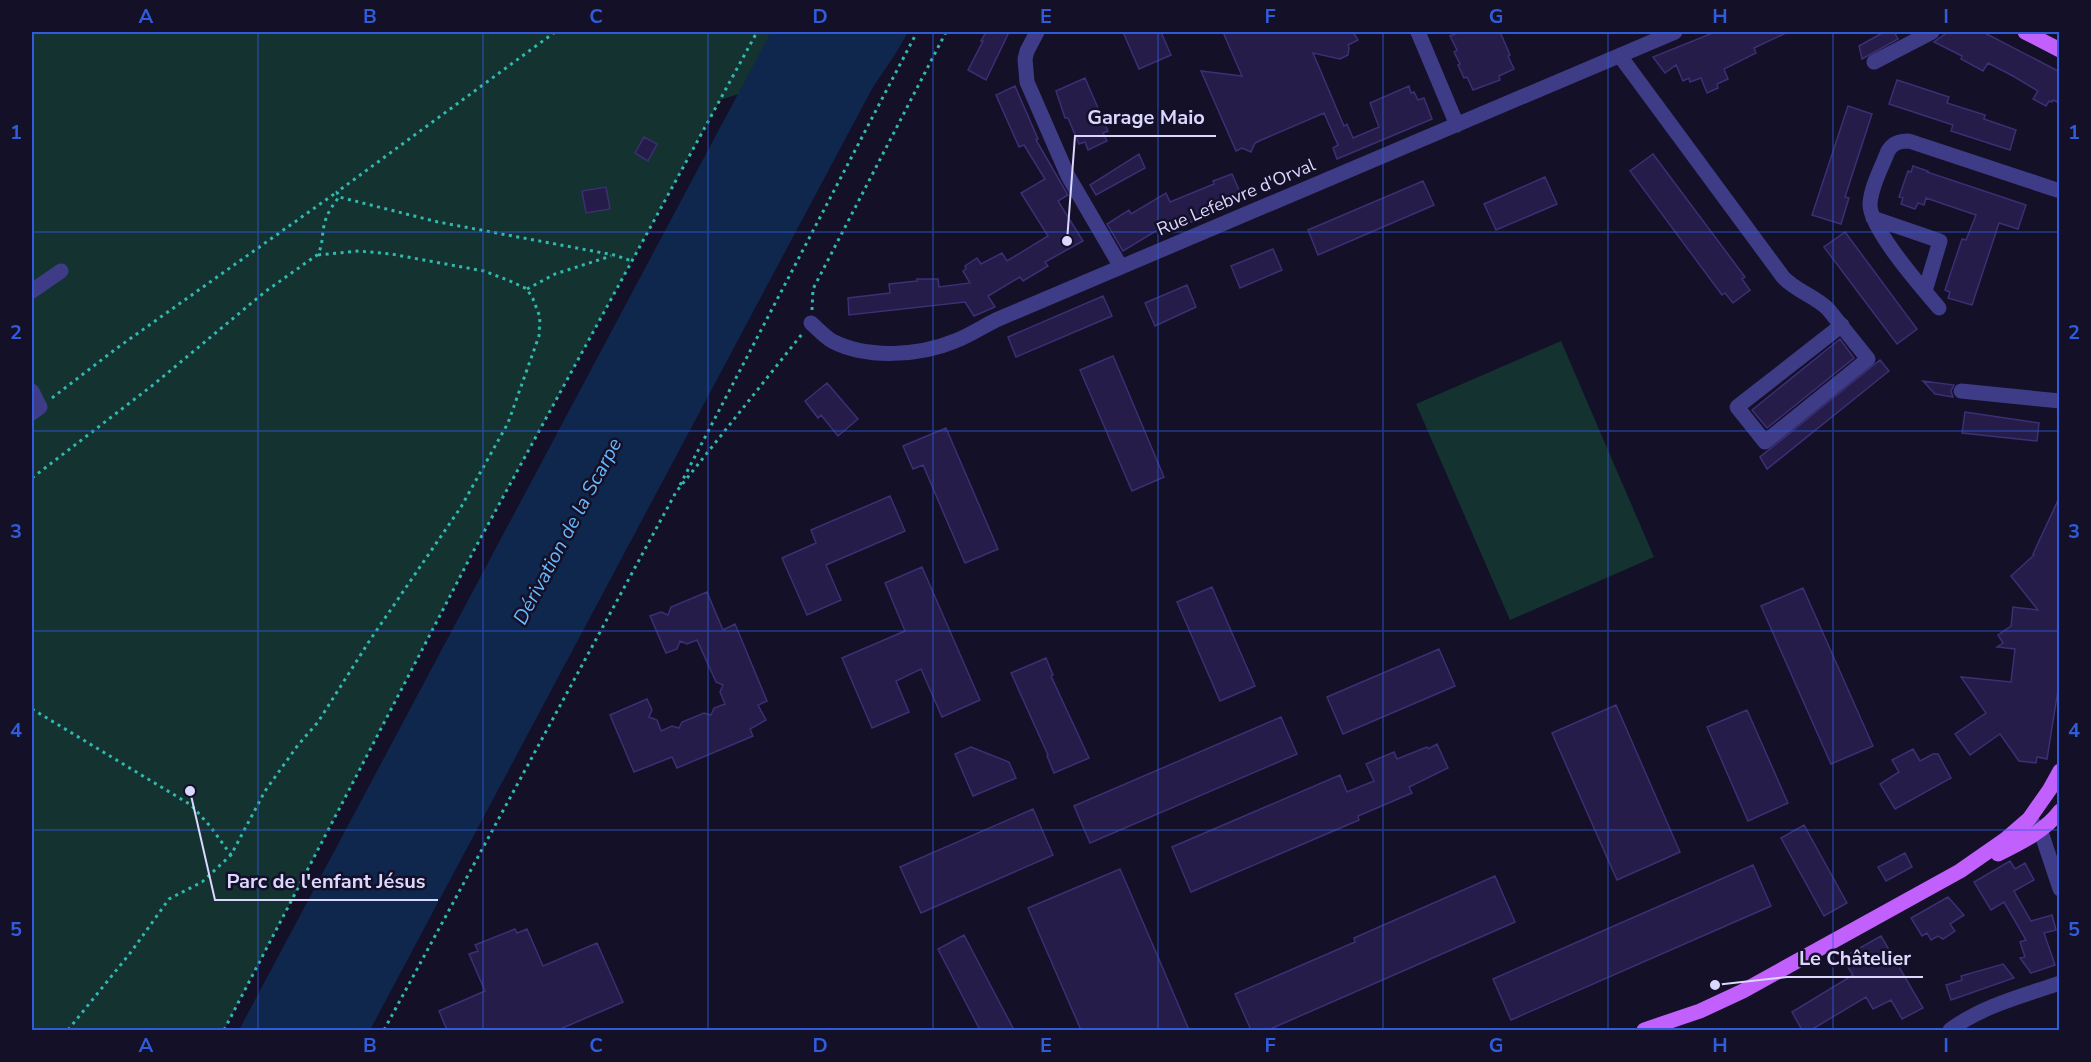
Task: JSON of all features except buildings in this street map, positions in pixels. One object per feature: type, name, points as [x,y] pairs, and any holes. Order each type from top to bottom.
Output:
[{"type":"main road","points":[[2025,32],[2060,50]]},
{"type":"main road","points":[[2034,825],[2060,771]]},
{"type":"main road","points":[[1644,1030],[1700,1011],[1753,986],[1960,871],[2003,851],[2034,825],[2053,820],[2060,811]]},
{"type":"street","points":[[1037,32],[1025,58],[1027,82],[1068,176],[1121,267]]},
{"type":"street","points":[[1418,32],[1457,125]]},
{"type":"street","name":"Rue Lefebvre d'Orval","points":[[811,323],[830,340],[867,352],[896,353],[922,350],[953,342],[989,323],[1675,32]]},
{"type":"street","points":[[1874,62],[1932,32]]},
{"type":"street","points":[[1620,56],[1783,277],[1795,288],[1824,304],[1842,325],[1868,358],[1765,442],[1737,407],[1842,325]]},
{"type":"street","points":[[1939,308],[1884,237],[1873,218],[1871,196],[1892,145],[1902,141],[2060,190]]},
{"type":"street","points":[[1873,218],[1940,241],[1925,291]]},
{"type":"street","points":[[32,291],[61,271]]},
{"type":"street","points":[[1961,391],[2060,401]]},
{"type":"street","points":[[32,392],[36,410]]},
{"type":"street","points":[[2034,825],[2060,889]]},
{"type":"street","points":[[1950,1030],[1998,1004],[2060,983]]},
{"type":"path","points":[[36,410],[117,348],[337,192],[555,32]]},
{"type":"path","points":[[224,1030],[473,552],[757,32]]},
{"type":"path","points":[[384,1030],[676,492],[917,32]]},
{"type":"path","points":[[676,492],[811,323],[813,289],[946,32]]},
{"type":"path","points":[[337,192],[339,197]]},
{"type":"path","points":[[32,478],[153,385],[266,291],[317,255],[322,248],[325,221],[339,197]]},
{"type":"path","points":[[339,197],[438,222],[614,255],[632,261]]},
{"type":"path","points":[[68,1030],[131,952],[169,899],[202,882],[231,855],[265,791],[298,745],[318,722],[370,640],[443,534],[493,451],[508,423],[539,336],[540,317],[527,289],[484,271],[391,254],[359,252],[317,255]]},
{"type":"path","points":[[527,289],[555,274],[614,255]]},
{"type":"path","points":[[32,709],[190,805],[210,826],[231,855]]},
{"type":"green space","points":[[32,32],[874,32],[861,55],[720,100],[473,552],[224,1030],[32,1030]]},
{"type":"green space","points":[[1561,341],[1654,557],[1510,620],[1416,404]]},
{"type":"water","name":"Dérivation de la Scarpe","points":[[771,32],[908,32],[873,87],[370,1030],[239,1030]]},
{"type":"place","name":"Garage Maio","points":[[1067,241]]},
{"type":"place","name":"Parc de l'enfant Jésus","points":[[190,791]]},
{"type":"place","name":"Le Châtelier","points":[[1715,985]]}]
